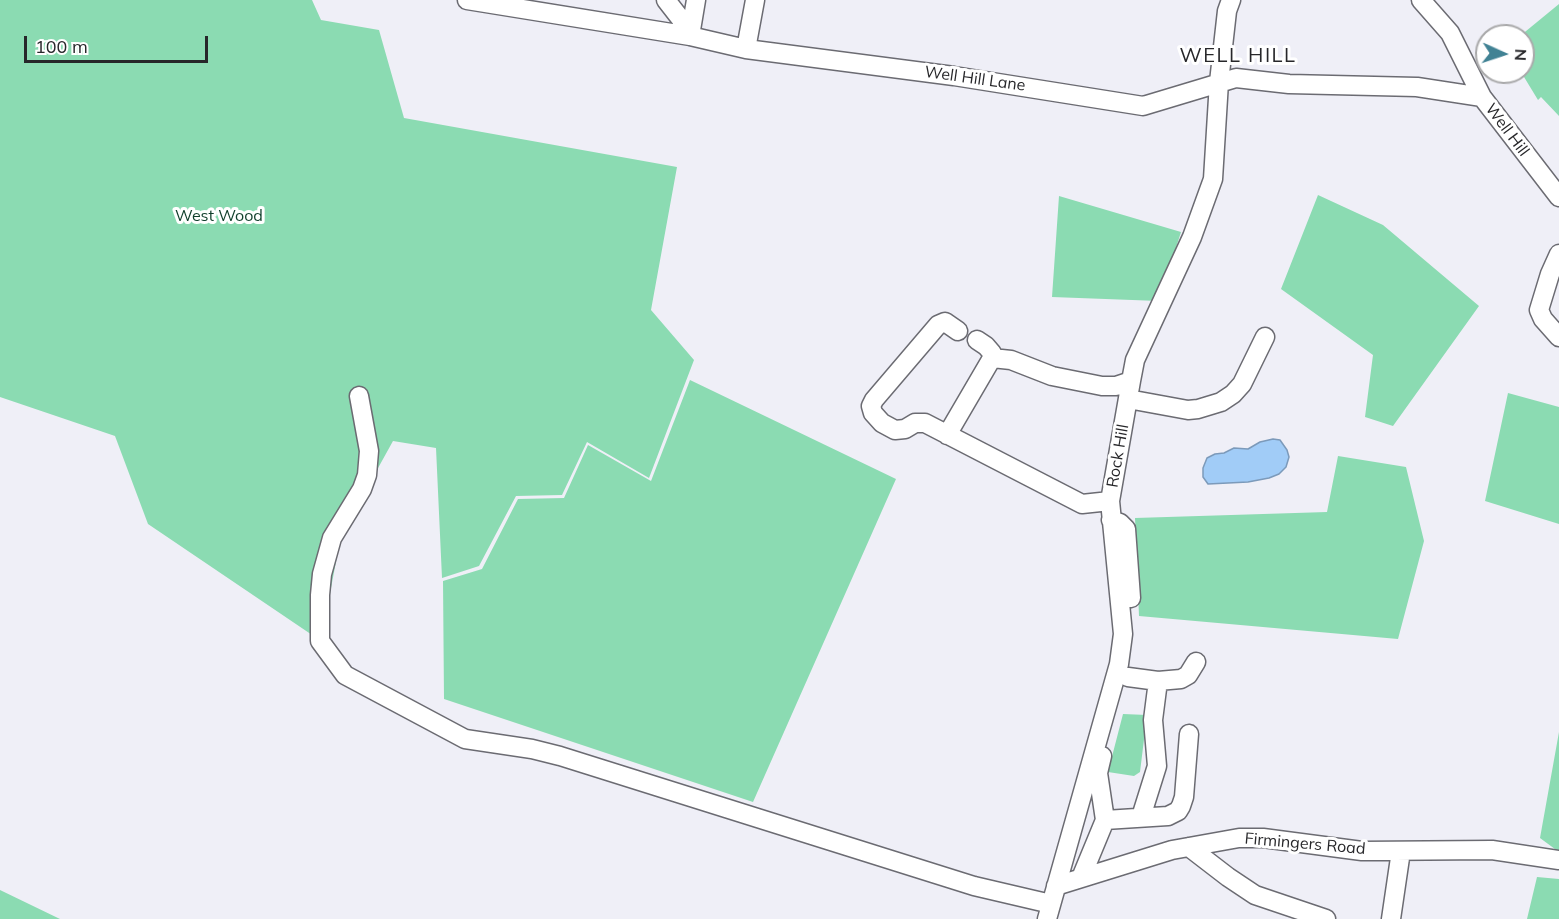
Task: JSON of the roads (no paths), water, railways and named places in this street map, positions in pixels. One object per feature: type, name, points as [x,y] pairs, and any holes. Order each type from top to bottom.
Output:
[{"type":"street","name":"Well Hill Lane","points":[[467,0],[690,36],[746,49],[954,76],[1143,106],[1236,78],[1289,84],[1417,87],[1482,97]]},
{"type":"street","points":[[666,0],[690,36]]},
{"type":"street","points":[[690,36],[696,0]]},
{"type":"street","points":[[746,49],[755,0]]},
{"type":"street","name":"Rock Hill","points":[[1052,903],[1120,654],[1123,634],[1110,501],[1135,360],[1192,237],[1213,179],[1219,82],[1227,11],[1231,0]]},
{"type":"street","name":"Well Hill","points":[[1421,0],[1450,33],[1482,97],[1559,197]]},
{"type":"street","points":[[1559,254],[1539,310],[1543,319],[1559,338]]},
{"type":"street","points":[[958,331],[945,322],[939,326],[874,400],[873,413],[882,423],[895,430],[905,429],[915,423],[925,423],[1082,504],[1110,501]]},
{"type":"street","points":[[992,358],[1011,360],[1052,376],[1102,386],[1116,386],[1188,410],[1221,402],[1233,394],[1242,384],[1265,337]]},
{"type":"street","points":[[947,435],[992,358],[992,353],[977,340]]},
{"type":"street","points":[[359,396],[369,451],[367,475],[362,489],[332,538],[322,574],[320,595],[320,641],[345,675],[465,739],[551,754],[974,886],[1052,903]]},
{"type":"street","points":[[1081,878],[1105,819],[1098,773],[1117,701],[1128,677],[1132,644],[1127,533],[1124,525],[1111,520]]},
{"type":"street","points":[[1128,677],[1158,681],[1181,680],[1188,675],[1196,663]]},
{"type":"street","points":[[1141,817],[1157,766],[1153,720],[1158,681]]},
{"type":"street","points":[[1105,819],[1168,816],[1178,811],[1181,806],[1190,734]]},
{"type":"street","name":"Firmingers Road","points":[[1052,903],[1081,878],[1162,853],[1239,838],[1263,838],[1362,851],[1492,850],[1559,860]]},
{"type":"street","points":[[1189,847],[1255,895],[1326,919]]},
{"type":"street","points":[[1391,919],[1401,851]]},
{"type":"water","points":[[1280,440],[1289,457],[1286,467],[1279,474],[1248,482],[1208,484],[1203,477],[1203,468],[1207,458],[1234,448],[1248,449],[1260,442]]},
{"type":"district","name":"WELL HILL","points":[[1238,56]]},
{"type":"park label","name":"West Wood","points":[[219,216]]}]
